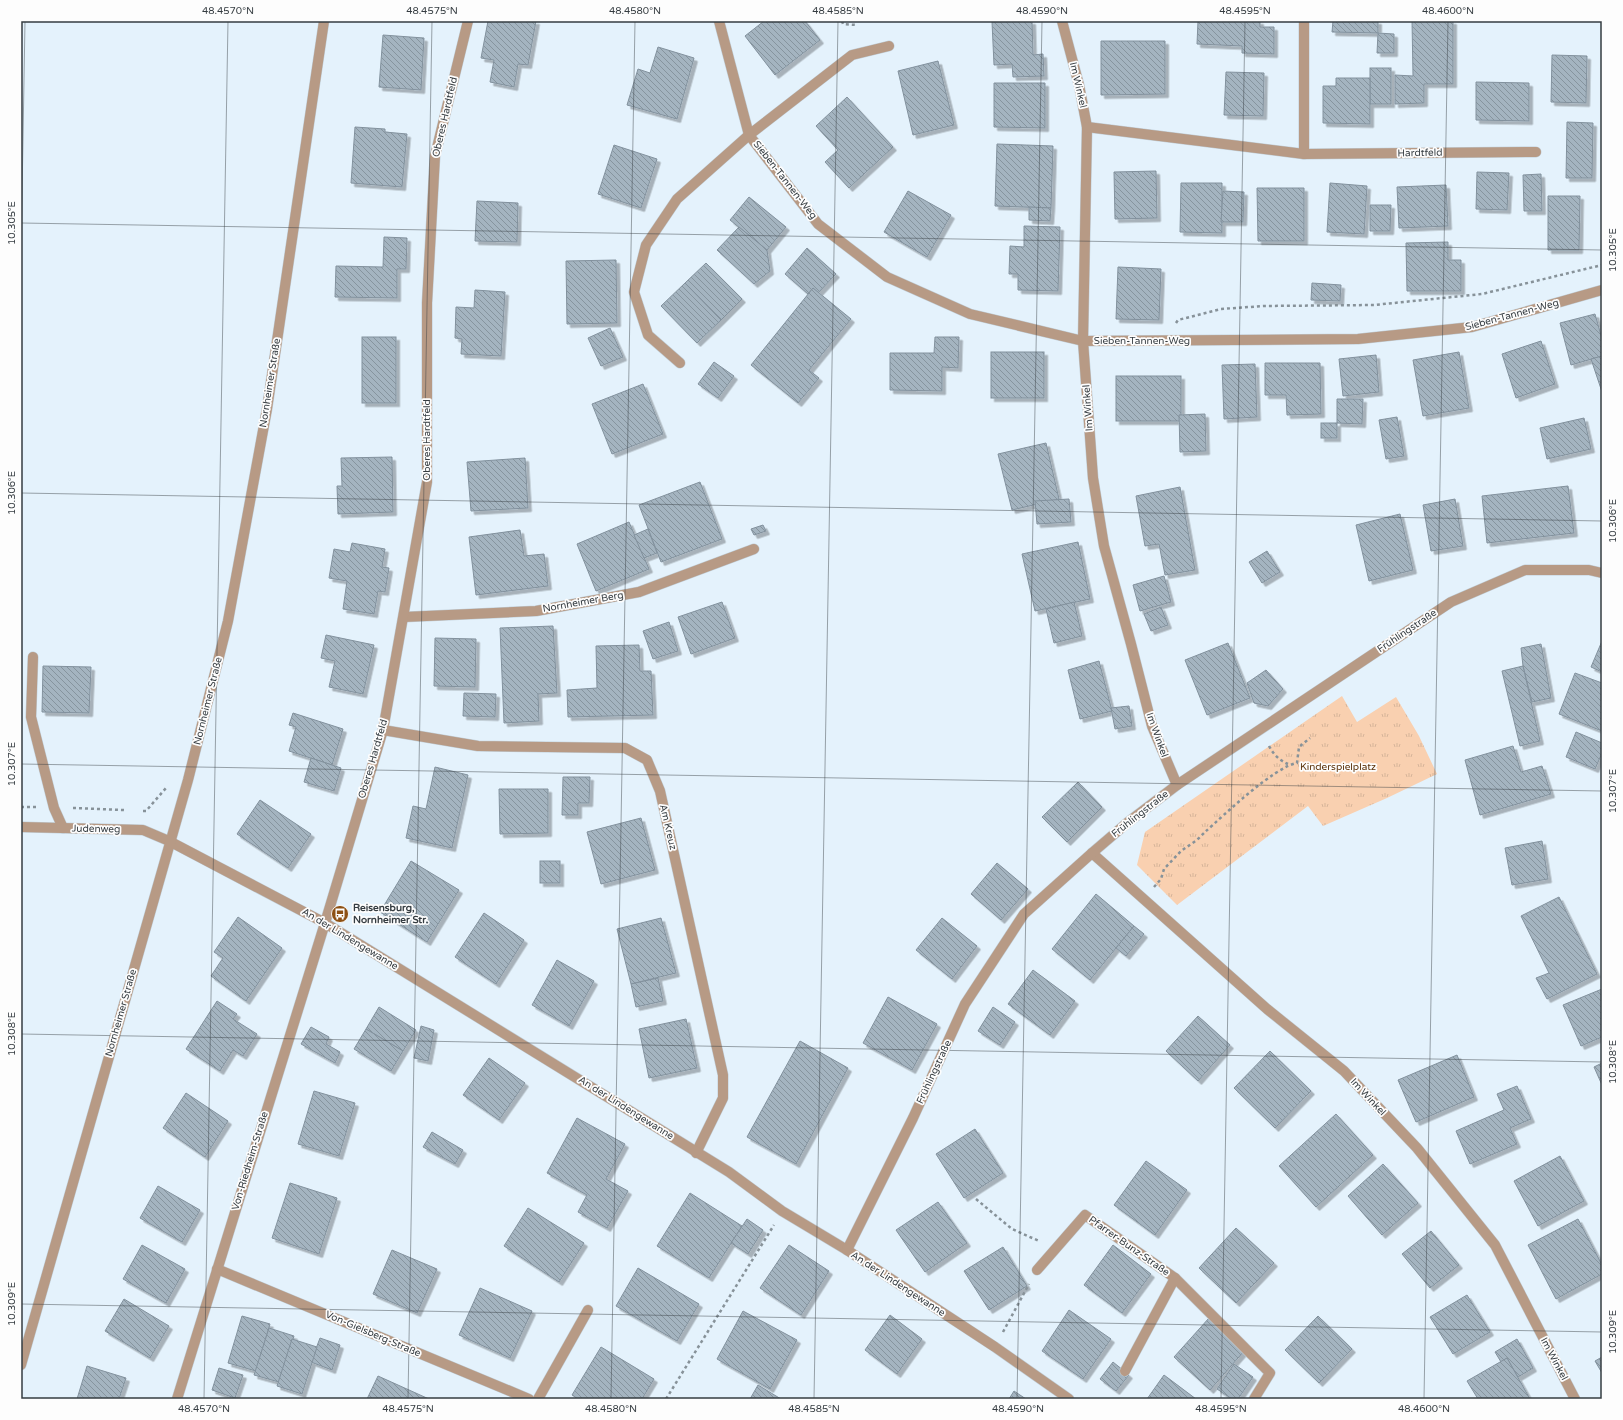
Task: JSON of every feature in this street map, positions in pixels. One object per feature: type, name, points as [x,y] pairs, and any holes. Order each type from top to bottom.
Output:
[{"type":"street","name":"Nornheimer Straße","points":[[21,1365],[169,841],[188,780],[228,621],[267,409],[324,21]]},
{"type":"street","name":"Oberes Hardtfeld","points":[[325,923],[383,730],[427,482],[427,303],[435,156],[468,21]]},
{"type":"street","name":"Sieben-Tannen-Weg","points":[[719,21],[749,134],[818,224],[887,277],[970,314],[1083,341],[1358,339],[1472,327],[1602,290]]},
{"type":"street","name":"Im Winkel","points":[[1062,21],[1079,85],[1087,127],[1083,341],[1093,478],[1104,546],[1132,644],[1152,726],[1177,785]]},
{"type":"street","points":[[1304,21],[1304,154]]},
{"type":"street","name":"Sieben-Tannen-Weg","points":[[680,363],[648,334],[634,292],[646,245],[677,199],[749,134],[852,55],[889,46]]},
{"type":"street","name":"Hardtfeld","points":[[1087,127],[1304,154],[1536,152]]},
{"type":"street","name":"Nornheimer Berg","points":[[404,617],[536,611],[639,592],[754,549]]},
{"type":"street","name":"Frühlingstraße","points":[[847,1250],[913,1118],[965,1004],[1024,914],[1092,853],[1127,823],[1177,785],[1451,602],[1525,570],[1589,570],[1602,573]]},
{"type":"street","points":[[33,657],[31,717],[54,808],[63,828]]},
{"type":"street","name":"Am Kreuz","points":[[383,730],[478,746],[625,748],[647,760],[660,791],[724,1076],[724,1098],[696,1153]]},
{"type":"street","name":"Judenweg","points":[[21,827],[143,830],[169,841]]},
{"type":"street","name":"An der Lindengewanne","points":[[169,841],[325,923],[594,1088],[696,1153],[729,1172],[782,1211],[847,1250],[995,1347],[1069,1399]]},
{"type":"street","name":"Im Winkel","points":[[1092,853],[1267,1009],[1344,1071],[1417,1148],[1495,1246],[1575,1399]]},
{"type":"street","name":"Von-Riedheim-Straße","points":[[177,1399],[325,923]]},
{"type":"street","name":"Pfarrer-Bunz-Straße","points":[[1037,1270],[1084,1214],[1174,1278],[1270,1373],[1254,1399]]},
{"type":"street","name":"Von-Gielsberg-Straße","points":[[217,1269],[529,1399]]},
{"type":"street","name":"Pfarrer-Bunz-Straße","points":[[1125,1371],[1174,1278]]},
{"type":"street","points":[[538,1399],[588,1310]]},
{"type":"path","points":[[842,21],[843,24],[857,25]]},
{"type":"path","points":[[1178,320],[1221,308],[1374,305],[1482,294],[1602,265]]},
{"type":"path","points":[[1156,885],[1161,879],[1164,869],[1181,851],[1197,840],[1245,797],[1289,765],[1296,763],[1299,747],[1310,738]]},
{"type":"path","points":[[1269,746],[1274,755],[1289,765]]},
{"type":"path","points":[[139,810],[146,811],[168,786],[188,780]]},
{"type":"path","points":[[21,807],[131,810]]},
{"type":"path","points":[[976,1199],[1012,1229],[1056,1248]]},
{"type":"path","points":[[666,1399],[782,1211]]},
{"type":"path","points":[[995,1347],[1037,1270]]},
{"type":"green space","name":"Kinderspielplatz","points":[[1342,696],[1357,722],[1396,697],[1419,736],[1437,774],[1323,826],[1308,806],[1177,905],[1137,865],[1145,832]]},
{"type":"building","points":[[488,21],[536,21],[528,65],[518,64],[514,87],[490,82],[494,60],[481,58]]},
{"type":"building","points":[[764,21],[805,21],[820,40],[775,75],[745,36]]},
{"type":"building","points":[[1032,21],[1033,55],[1043,54],[1044,76],[1013,77],[1012,64],[994,65],[992,22]]},
{"type":"building","points":[[1198,21],[1260,21],[1260,27],[1274,27],[1274,54],[1242,53],[1242,46],[1197,44]]},
{"type":"building","points":[[1333,21],[1378,21],[1378,33],[1332,32]]},
{"type":"building","points":[[1412,21],[1453,21],[1453,84],[1424,84],[1424,103],[1395,104],[1395,75],[1413,76]]},
{"type":"building","points":[[1378,33],[1394,34],[1394,53],[1377,53]]},
{"type":"building","points":[[383,35],[424,38],[421,90],[379,87]]},
{"type":"building","points":[[1101,41],[1165,41],[1165,94],[1101,95]]},
{"type":"building","points":[[658,47],[694,58],[677,119],[627,105],[638,69],[650,73]]},
{"type":"building","points":[[1552,55],[1587,56],[1586,103],[1551,102]]},
{"type":"building","points":[[938,61],[954,125],[913,135],[898,71]]},
{"type":"building","points":[[1370,68],[1391,68],[1391,104],[1370,104]]},
{"type":"building","points":[[1226,72],[1264,73],[1263,116],[1224,115]]},
{"type":"building","points":[[1336,78],[1370,78],[1370,124],[1323,123],[1323,86],[1336,86]]},
{"type":"building","points":[[1476,82],[1529,83],[1529,121],[1476,120]]},
{"type":"building","points":[[994,83],[1045,83],[1045,128],[994,127]]},
{"type":"building","points":[[847,97],[893,147],[849,188],[825,162],[838,150],[816,126]]},
{"type":"building","points":[[1567,122],[1593,123],[1592,178],[1566,178]]},
{"type":"building","points":[[355,127],[385,129],[385,132],[407,134],[402,187],[351,183]]},
{"type":"building","points":[[997,144],[1053,146],[1051,208],[995,206]]},
{"type":"building","points":[[614,145],[657,159],[641,208],[598,194]]},
{"type":"building","points":[[1156,171],[1157,218],[1115,219],[1114,172]]},
{"type":"building","points":[[1477,172],[1509,173],[1507,210],[1476,209]]},
{"type":"building","points":[[1541,174],[1542,211],[1524,211],[1523,175]]},
{"type":"building","points":[[1181,183],[1222,183],[1222,233],[1180,232]]},
{"type":"building","points":[[1330,183],[1367,186],[1364,234],[1327,232]]},
{"type":"building","points":[[1446,185],[1448,226],[1399,228],[1397,187]]},
{"type":"building","points":[[1257,188],[1304,188],[1304,241],[1258,241]]},
{"type":"building","points":[[908,191],[951,215],[927,257],[884,232]]},
{"type":"building","points":[[1223,191],[1244,192],[1243,222],[1221,222]]},
{"type":"building","points":[[1548,196],[1580,196],[1579,250],[1548,250]]},
{"type":"building","points":[[749,197],[786,227],[767,250],[730,220]]},
{"type":"building","points":[[477,201],[518,203],[517,242],[475,241]]},
{"type":"building","points":[[1370,205],[1391,205],[1390,231],[1370,231]]},
{"type":"building","points":[[1029,207],[1051,208],[1050,221],[1029,220]]},
{"type":"building","points":[[1024,226],[1060,227],[1058,291],[1018,290],[1018,274],[1009,274],[1010,246],[1024,247]]},
{"type":"building","points":[[739,227],[767,250],[770,271],[754,284],[717,250]]},
{"type":"building","points":[[384,237],[407,238],[406,269],[397,269],[397,298],[335,297],[336,266],[383,267]]},
{"type":"building","points":[[1448,242],[1448,260],[1461,260],[1461,291],[1407,291],[1406,243]]},
{"type":"building","points":[[807,248],[836,274],[818,293],[813,288],[808,294],[785,274]]},
{"type":"building","points":[[616,260],[617,323],[567,324],[566,261]]},
{"type":"building","points":[[706,263],[742,299],[721,320],[685,283]]},
{"type":"building","points":[[1118,267],[1161,269],[1159,320],[1116,319]]},
{"type":"building","points":[[685,283],[721,320],[697,343],[661,306]]},
{"type":"building","points":[[1312,283],[1341,285],[1340,301],[1311,300]]},
{"type":"building","points":[[813,288],[851,319],[809,370],[819,378],[798,403],[751,365]]},
{"type":"building","points":[[475,290],[505,292],[501,356],[461,354],[462,339],[455,338],[456,307],[474,308]]},
{"type":"building","points":[[1595,314],[1602,339],[1602,356],[1571,365],[1560,323]]},
{"type":"building","points":[[610,328],[623,357],[601,366],[588,338]]},
{"type":"building","points":[[362,337],[396,337],[396,403],[362,403]]},
{"type":"building","points":[[935,337],[959,337],[958,368],[942,367],[942,391],[890,390],[890,353],[934,353]]},
{"type":"building","points":[[1541,341],[1555,384],[1516,398],[1502,354]]},
{"type":"building","points":[[991,352],[1044,352],[1044,398],[991,398]]},
{"type":"building","points":[[1459,352],[1469,408],[1423,416],[1413,360]]},
{"type":"building","points":[[1376,355],[1379,392],[1343,396],[1339,359]]},
{"type":"building","points":[[1602,356],[1602,392],[1591,359]]},
{"type":"building","points":[[714,362],[734,376],[718,398],[698,384]]},
{"type":"building","points":[[1265,363],[1320,363],[1321,414],[1287,415],[1286,395],[1265,395]]},
{"type":"building","points":[[1255,364],[1257,417],[1224,419],[1222,365]]},
{"type":"building","points":[[1116,376],[1181,376],[1181,421],[1116,421]]},
{"type":"building","points":[[643,384],[663,434],[612,454],[592,404]]},
{"type":"building","points":[[1337,399],[1363,399],[1362,424],[1337,423]]},
{"type":"building","points":[[1205,414],[1206,451],[1180,452],[1179,415]]},
{"type":"building","points":[[1397,417],[1404,456],[1386,459],[1379,420]]},
{"type":"building","points":[[1584,418],[1591,449],[1547,459],[1540,428]]},
{"type":"building","points":[[1321,423],[1337,423],[1337,438],[1321,438]]},
{"type":"building","points":[[1046,443],[1059,499],[1012,510],[998,454]]},
{"type":"building","points":[[392,457],[393,512],[338,514],[337,486],[342,486],[341,458]]},
{"type":"building","points":[[525,458],[528,508],[471,511],[467,462]]},
{"type":"building","points":[[700,482],[722,539],[661,562],[639,505]]},
{"type":"building","points":[[1568,486],[1574,533],[1487,543],[1482,496]]},
{"type":"building","points":[[1180,487],[1195,570],[1165,575],[1159,544],[1145,546],[1136,496]]},
{"type":"building","points":[[1069,499],[1071,522],[1037,524],[1035,501]]},
{"type":"building","points":[[1455,499],[1463,546],[1431,551],[1423,505]]},
{"type":"building","points":[[1400,514],[1413,570],[1369,581],[1356,525]]},
{"type":"building","points":[[629,522],[649,569],[596,591],[577,544]]},
{"type":"building","points":[[763,525],[766,531],[754,535],[751,529]]},
{"type":"building","points":[[648,529],[657,553],[644,558],[634,535]]},
{"type":"building","points":[[520,530],[524,556],[544,554],[548,586],[476,595],[469,537]]},
{"type":"building","points":[[1078,542],[1090,599],[1035,611],[1022,554]]},
{"type":"building","points":[[352,543],[385,549],[382,567],[389,568],[385,592],[378,591],[374,614],[343,609],[347,581],[329,578],[334,549],[350,552]]},
{"type":"building","points":[[1267,551],[1280,572],[1262,583],[1249,562]]},
{"type":"building","points":[[1164,576],[1171,602],[1140,611],[1133,585]]},
{"type":"building","points":[[722,602],[735,638],[691,654],[678,617]]},
{"type":"building","points":[[1074,602],[1082,636],[1054,643],[1046,609]]},
{"type":"building","points":[[1161,607],[1168,625],[1151,631],[1144,614]]},
{"type":"building","points":[[669,622],[678,651],[653,659],[643,631]]},
{"type":"building","points":[[553,626],[557,693],[538,694],[539,721],[504,723],[500,628]]},
{"type":"building","points":[[326,635],[374,645],[363,694],[329,687],[335,661],[321,658]]},
{"type":"building","points":[[435,638],[476,639],[475,687],[434,686]]},
{"type":"building","points":[[1602,641],[1602,672],[1591,667]]},
{"type":"building","points":[[1228,643],[1250,698],[1207,715],[1185,660]]},
{"type":"building","points":[[1541,644],[1551,698],[1532,702],[1523,666],[1521,648]]},
{"type":"building","points":[[639,645],[640,671],[651,671],[653,715],[568,717],[567,690],[597,688],[596,646]]},
{"type":"building","points":[[1099,661],[1112,711],[1080,719],[1068,670]]},
{"type":"building","points":[[43,666],[91,667],[89,713],[42,712]]},
{"type":"building","points":[[1523,666],[1540,741],[1520,746],[1502,671]]},
{"type":"building","points":[[1266,670],[1283,689],[1268,706],[1254,703],[1247,683]]},
{"type":"building","points":[[1575,673],[1602,683],[1602,731],[1559,714]]},
{"type":"building","points":[[464,693],[496,694],[495,717],[463,716]]},
{"type":"building","points":[[1129,706],[1132,726],[1115,729],[1111,708]]},
{"type":"building","points":[[293,713],[343,729],[332,765],[289,751],[296,727],[289,725]]},
{"type":"building","points":[[1576,732],[1602,743],[1602,753],[1595,769],[1566,757]]},
{"type":"building","points":[[1513,746],[1521,772],[1542,766],[1551,794],[1480,815],[1465,760]]},
{"type":"building","points":[[311,758],[341,768],[334,791],[304,782]]},
{"type":"building","points":[[435,767],[468,775],[452,848],[406,838],[413,806],[426,809]]},
{"type":"building","points":[[563,777],[590,777],[589,803],[578,803],[578,815],[562,815]]},
{"type":"building","points":[[1078,782],[1102,807],[1067,842],[1042,817]]},
{"type":"building","points":[[499,789],[548,789],[548,833],[500,834]]},
{"type":"building","points":[[260,800],[311,834],[288,868],[237,834]]},
{"type":"building","points":[[641,818],[655,870],[601,884],[587,832]]},
{"type":"building","points":[[1542,841],[1548,879],[1512,885],[1505,848]]},
{"type":"building","points":[[411,861],[459,890],[427,942],[380,912]]},
{"type":"building","points":[[540,861],[560,861],[560,883],[540,883]]},
{"type":"building","points":[[997,863],[1028,889],[1001,920],[971,894]]},
{"type":"building","points":[[1096,894],[1134,926],[1090,980],[1052,949]]},
{"type":"building","points":[[1559,897],[1597,974],[1547,999],[1536,978],[1549,973],[1521,916]]},
{"type":"building","points":[[484,913],[524,940],[496,984],[455,957]]},
{"type":"building","points":[[238,917],[282,948],[246,1001],[211,976],[223,958],[214,952]]},
{"type":"building","points":[[661,918],[676,973],[631,984],[617,929]]},
{"type":"building","points":[[942,918],[977,946],[952,979],[916,950]]},
{"type":"building","points":[[1134,926],[1144,934],[1126,956],[1116,948]]},
{"type":"building","points":[[557,960],[594,981],[569,1026],[532,1005]]},
{"type":"building","points":[[1033,970],[1075,1001],[1050,1035],[1008,1004]]},
{"type":"building","points":[[658,978],[663,1001],[636,1007],[631,984]]},
{"type":"building","points":[[1602,989],[1602,1037],[1581,1046],[1563,1005]]},
{"type":"building","points":[[888,997],[937,1024],[912,1070],[863,1043]]},
{"type":"building","points":[[217,1001],[237,1014],[233,1019],[257,1034],[243,1056],[233,1050],[220,1071],[186,1049]]},
{"type":"building","points":[[379,1007],[416,1030],[403,1051],[366,1029]]},
{"type":"building","points":[[993,1007],[1015,1022],[1000,1045],[978,1031]]},
{"type":"building","points":[[1198,1016],[1230,1045],[1198,1081],[1166,1051]]},
{"type":"building","points":[[686,1019],[697,1068],[649,1078],[639,1029]]},
{"type":"building","points":[[421,1026],[434,1030],[428,1061],[414,1058]]},
{"type":"building","points":[[311,1027],[329,1037],[326,1044],[340,1052],[335,1063],[301,1044]]},
{"type":"building","points":[[366,1029],[403,1051],[391,1071],[354,1049]]},
{"type":"building","points":[[800,1041],[848,1068],[796,1164],[747,1137]]},
{"type":"building","points":[[1270,1051],[1311,1091],[1275,1128],[1234,1088]]},
{"type":"building","points":[[1457,1055],[1474,1097],[1416,1122],[1398,1080]]},
{"type":"building","points":[[489,1058],[525,1083],[499,1120],[463,1095]]},
{"type":"building","points":[[1602,1063],[1602,1085],[1594,1067]]},
{"type":"building","points":[[1517,1086],[1531,1119],[1510,1128],[1517,1144],[1470,1164],[1456,1131],[1504,1110],[1497,1094]]},
{"type":"building","points":[[314,1091],[355,1103],[339,1156],[298,1144]]},
{"type":"building","points":[[186,1093],[228,1121],[205,1157],[163,1128]]},
{"type":"building","points":[[1336,1114],[1373,1155],[1316,1207],[1279,1166]]},
{"type":"building","points":[[577,1118],[625,1144],[606,1179],[628,1191],[607,1228],[578,1212],[587,1195],[547,1173]]},
{"type":"building","points":[[975,1129],[1003,1173],[964,1198],[936,1154]]},
{"type":"building","points":[[432,1132],[463,1150],[455,1164],[423,1147]]},
{"type":"building","points":[[1560,1156],[1584,1201],[1538,1226],[1514,1181]]},
{"type":"building","points":[[1146,1161],[1187,1190],[1155,1235],[1114,1205]]},
{"type":"building","points":[[1383,1164],[1418,1203],[1382,1235],[1348,1196]]},
{"type":"building","points":[[290,1183],[337,1198],[319,1254],[272,1238]]},
{"type":"building","points":[[158,1186],[200,1210],[182,1242],[140,1218]]},
{"type":"building","points":[[690,1193],[742,1226],[709,1278],[657,1246]]},
{"type":"building","points":[[938,1202],[967,1243],[925,1272],[896,1230]]},
{"type":"building","points":[[528,1208],[584,1243],[559,1282],[504,1246]]},
{"type":"building","points":[[747,1219],[763,1230],[748,1254],[731,1243]]},
{"type":"building","points":[[1578,1219],[1602,1265],[1602,1274],[1556,1299],[1528,1245]]},
{"type":"building","points":[[1236,1228],[1274,1263],[1236,1303],[1199,1268]]},
{"type":"building","points":[[1431,1231],[1459,1265],[1430,1288],[1402,1254]]},
{"type":"building","points":[[142,1245],[185,1269],[166,1303],[123,1279]]},
{"type":"building","points":[[789,1245],[829,1271],[801,1315],[760,1288]]},
{"type":"building","points":[[1113,1245],[1151,1274],[1122,1313],[1084,1285]]},
{"type":"building","points":[[1003,1247],[1027,1286],[989,1310],[964,1271]]},
{"type":"building","points":[[392,1250],[437,1269],[417,1313],[373,1294]]},
{"type":"building","points":[[638,1268],[699,1304],[677,1341],[616,1306]]},
{"type":"building","points":[[480,1288],[532,1311],[510,1358],[459,1335]]},
{"type":"building","points":[[1467,1295],[1490,1332],[1453,1354],[1430,1317]]},
{"type":"building","points":[[124,1299],[169,1326],[150,1358],[105,1331]]},
{"type":"building","points":[[1069,1310],[1111,1339],[1083,1379],[1042,1351]]},
{"type":"building","points":[[743,1311],[797,1340],[770,1389],[717,1359]]},
{"type":"building","points":[[890,1315],[922,1339],[897,1374],[865,1350]]},
{"type":"building","points":[[242,1316],[270,1324],[256,1371],[228,1363]]},
{"type":"building","points":[[1318,1316],[1352,1349],[1319,1383],[1285,1350]]},
{"type":"building","points":[[1209,1318],[1245,1350],[1210,1390],[1174,1357]]},
{"type":"building","points":[[269,1328],[294,1336],[279,1382],[254,1375]]},
{"type":"building","points":[[320,1338],[340,1345],[332,1370],[311,1362]]},
{"type":"building","points":[[292,1339],[317,1347],[302,1394],[277,1386]]},
{"type":"building","points":[[1517,1339],[1533,1368],[1518,1377],[1507,1358],[1501,1362],[1495,1352]]},
{"type":"building","points":[[601,1347],[654,1379],[642,1399],[578,1399],[572,1395]]},
{"type":"building","points":[[1602,1357],[1602,1373],[1595,1361]]},
{"type":"building","points":[[1507,1358],[1530,1399],[1478,1399],[1467,1381]]},
{"type":"building","points":[[1113,1362],[1129,1375],[1116,1391],[1100,1379]]},
{"type":"building","points":[[1234,1364],[1253,1377],[1238,1399],[1232,1399],[1217,1389]]},
{"type":"building","points":[[87,1366],[126,1378],[119,1399],[77,1399]]},
{"type":"building","points":[[219,1368],[243,1375],[235,1398],[212,1390]]},
{"type":"building","points":[[1164,1375],[1196,1399],[1147,1399]]},
{"type":"building","points":[[378,1376],[429,1399],[367,1399]]},
{"type":"building","points":[[758,1385],[781,1399],[750,1399]]},
{"type":"building","points":[[1014,1391],[1026,1399],[1009,1399]]},
{"type":"place","name":"Reisensburg, Nornheimer Str.","points":[[340,914]]}]
